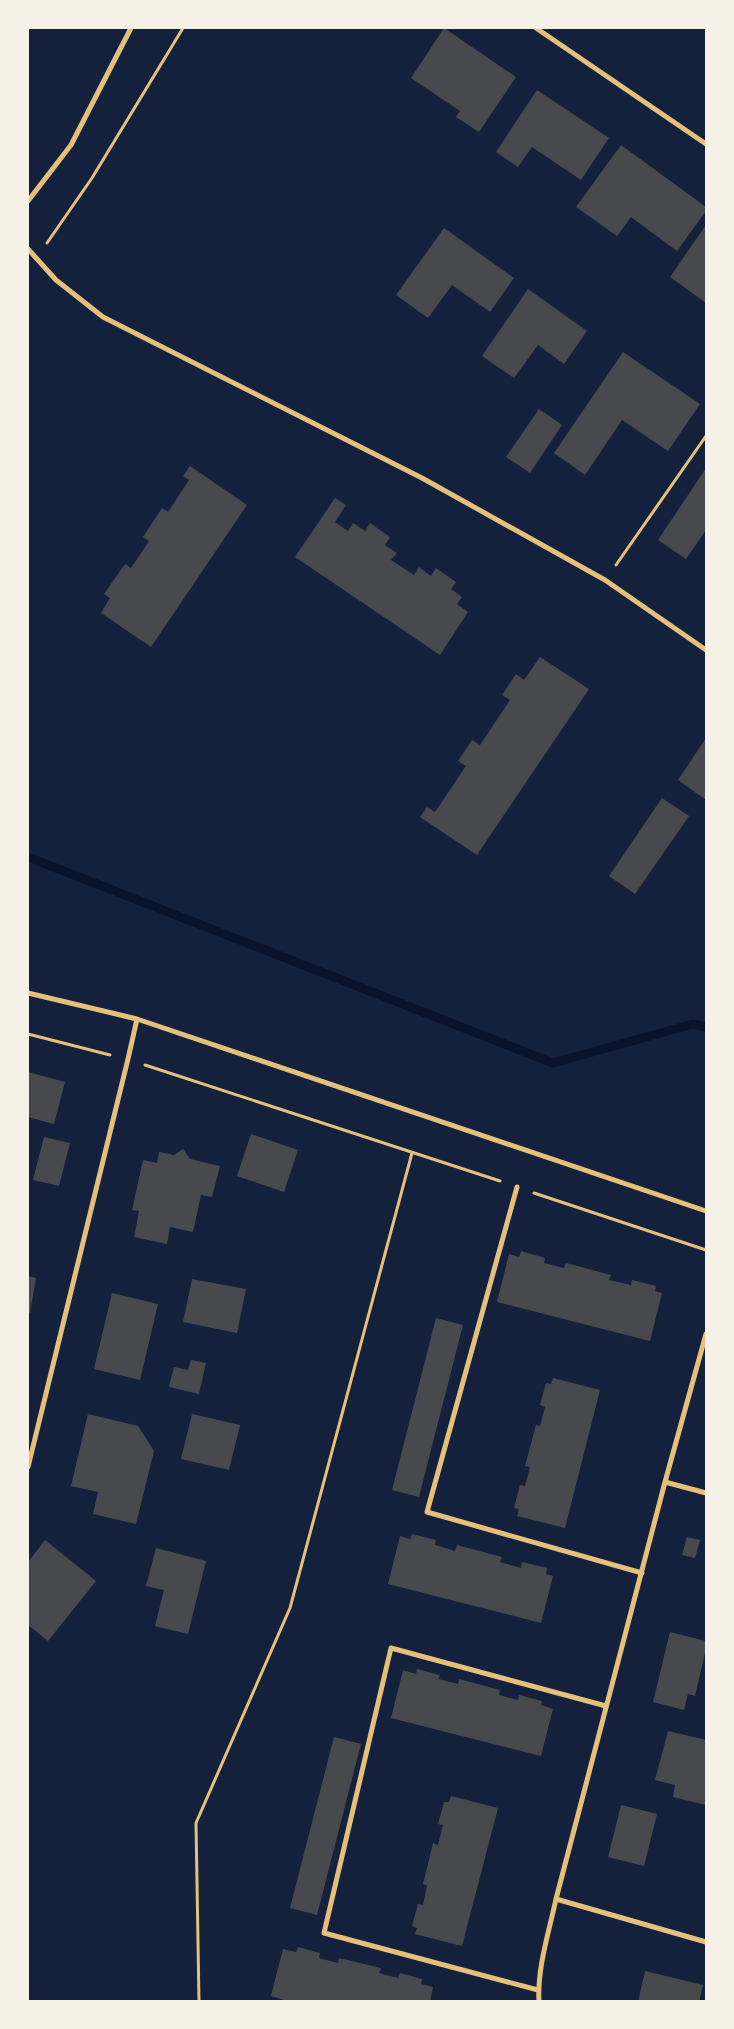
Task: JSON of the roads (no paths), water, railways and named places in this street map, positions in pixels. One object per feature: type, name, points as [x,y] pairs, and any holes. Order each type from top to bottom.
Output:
[{"type":"street","points":[[28,201],[71,145],[131,28]]},
{"type":"street","points":[[536,28],[706,144]]},
{"type":"street","points":[[28,249],[56,280],[103,317],[422,478],[605,580],[706,650]]},
{"type":"street","points":[[28,993],[137,1019],[706,1211]]},
{"type":"street","points":[[28,1467],[137,1019]]},
{"type":"street","points":[[517,1187],[426,1512],[642,1573]]},
{"type":"street","points":[[538,2002],[538,1990],[556,1899],[665,1482],[706,1334]]},
{"type":"street","points":[[665,1482],[706,1493]]},
{"type":"street","points":[[538,1990],[324,1933],[391,1648],[606,1706]]},
{"type":"street","points":[[556,1899],[706,1942]]},
{"type":"waterway","points":[[28,857],[553,1063],[693,1024],[706,1027]]}]
